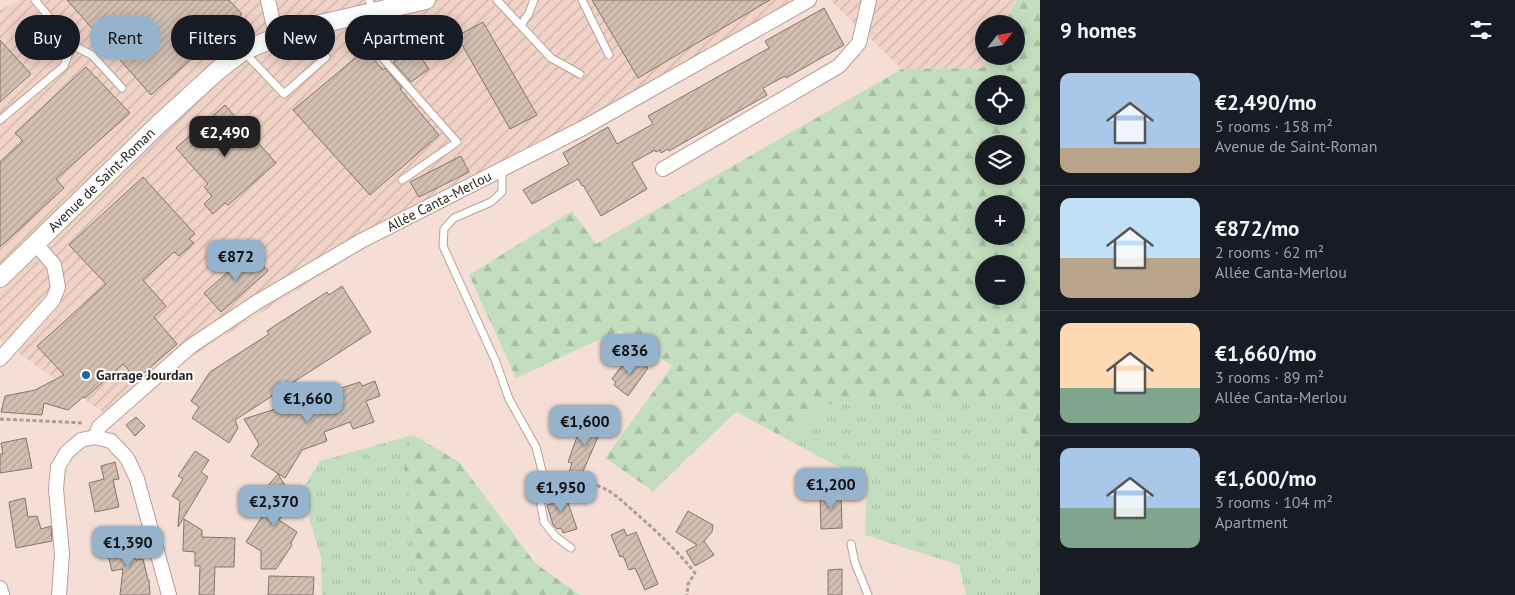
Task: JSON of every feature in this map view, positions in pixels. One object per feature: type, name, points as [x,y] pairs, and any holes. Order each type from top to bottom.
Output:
[{"type":"street","points":[[268,0],[271,15]]},
{"type":"street","name":"Avenue de Saint-Roman","points":[[356,15],[372,6],[426,0]]},
{"type":"street","name":"Allée Canta-Merlou","points":[[59,595],[62,554],[56,489],[58,467],[67,452],[81,440],[97,432],[191,346],[258,302],[361,241],[585,127],[809,0]]},
{"type":"street","points":[[662,169],[839,66],[859,43],[869,0]]},
{"type":"street","name":"Avenue de Saint-Roman","points":[[0,278],[159,124],[231,60]]},
{"type":"street","points":[[0,360],[52,300],[58,287],[54,265],[36,244]]},
{"type":"street","points":[[97,432],[111,441],[127,458],[137,479],[169,595]]},
{"type":"street","points":[[0,588],[2,595]]},
{"type":"lane","points":[[35,0],[47,15]]},
{"type":"lane","points":[[497,0],[551,58],[580,74]]},
{"type":"lane","points":[[521,25],[530,12],[534,0]]},
{"type":"lane","points":[[582,0],[610,55]]},
{"type":"lane","points":[[80,50],[92,55],[122,88]]},
{"type":"lane","points":[[0,120],[64,66],[66,60]]},
{"type":"lane","points":[[252,60],[284,94],[322,60]]},
{"type":"lane","points":[[384,60],[457,142],[402,180]]},
{"type":"lane","points":[[502,169],[502,192],[491,202],[454,218],[444,229],[443,246],[496,362],[509,399],[536,447],[542,471],[540,500],[544,522],[555,536],[571,548]]},
{"type":"lane","points":[[851,544],[855,563],[868,595]]},
{"type":"path","points":[[0,419],[77,422],[97,432]]},
{"type":"path","points":[[542,477],[584,482],[603,488],[619,498],[677,551],[695,574],[688,584],[687,595]]},
{"type":"shaded area","points":[[19,0],[797,0],[377,240],[103,412],[0,340],[0,10]]},
{"type":"shaded area","points":[[830,0],[1017,0],[1010,15],[975,15],[975,65],[984,65],[983,68],[902,69]]},
{"type":"green space","points":[[1017,0],[1040,0],[1040,459],[997,397],[831,404],[783,437],[736,412],[653,491],[605,458],[672,366],[620,330],[516,378],[469,275],[572,211],[596,244],[902,69],[983,68],[984,65],[1025,65],[1025,15],[1010,15]]},
{"type":"green space","points":[[997,397],[1040,459],[1040,595],[966,595],[959,565],[865,535],[867,482],[783,437],[831,404]]},
{"type":"green space","points":[[413,435],[404,468],[417,575],[424,595],[322,595],[321,557],[301,491],[320,461]]},
{"type":"green space","points":[[413,435],[459,462],[535,563],[580,595],[424,595],[417,575],[404,468]]},
{"type":"building","points":[[67,0],[229,0],[242,14],[171,15],[171,60],[190,60],[151,95],[120,60],[161,60],[161,15],[90,15],[90,26]]},
{"type":"building","points":[[592,0],[770,0],[638,78]]},
{"type":"building","points":[[824,8],[844,45],[786,78],[785,76],[763,88],[767,95],[669,151],[668,149],[661,153],[660,150],[656,152],[655,150],[632,163],[647,189],[601,216],[578,179],[532,204],[523,190],[569,164],[563,153],[608,127],[617,144],[653,124],[648,116],[769,48],[765,41]]},
{"type":"building","points":[[483,22],[537,115],[510,129],[463,47],[463,33]]},
{"type":"building","points":[[0,40],[15,56],[15,60],[18,60],[31,74],[0,102]]},
{"type":"building","points":[[353,60],[374,60],[383,70],[385,68],[439,135],[370,195],[293,110]]},
{"type":"building","points":[[396,60],[423,60],[429,69],[411,82],[393,62]]},
{"type":"building","points":[[86,67],[130,113],[56,179],[64,188],[0,247],[0,162],[23,141],[15,133]]},
{"type":"building","points":[[225,105],[276,163],[228,205],[225,203],[213,214],[204,204],[212,196],[204,187],[208,184],[176,148]]},
{"type":"building","points":[[461,156],[469,172],[419,197],[410,182]]},
{"type":"building","points":[[143,177],[195,234],[189,239],[194,243],[179,256],[174,252],[143,280],[166,306],[154,317],[177,344],[137,379],[123,364],[85,398],[83,397],[68,410],[44,403],[42,415],[1,412],[5,396],[35,390],[64,375],[37,346],[106,284],[69,245]]},
{"type":"building","points":[[251,252],[268,271],[221,312],[204,293]]},
{"type":"building","points":[[342,286],[371,332],[235,420],[238,428],[229,443],[192,418],[199,407],[191,401],[210,372],[269,334],[267,331],[279,323],[327,292],[329,295]]},
{"type":"building","points":[[635,357],[648,368],[628,396],[614,385],[616,382],[612,379],[623,364],[626,366]]},
{"type":"building","points":[[375,381],[380,396],[366,401],[374,422],[353,429],[350,422],[324,432],[327,441],[302,450],[285,478],[251,456],[259,444],[244,419],[360,382],[362,386]]},
{"type":"building","points":[[136,417],[145,426],[135,436],[126,425]]},
{"type":"building","points":[[590,418],[604,423],[581,476],[569,472],[572,463],[568,462],[578,434],[583,435]]},
{"type":"building","points":[[26,438],[32,468],[0,473],[0,454],[3,454],[1,443]]},
{"type":"building","points":[[195,451],[209,460],[201,472],[208,477],[178,527],[180,501],[172,496],[183,479],[178,476]]},
{"type":"building","points":[[115,462],[119,479],[113,480],[119,507],[95,512],[89,483],[104,479],[101,466]]},
{"type":"building","points":[[278,474],[303,514],[288,505],[279,520],[297,532],[291,543],[292,545],[276,569],[261,569],[261,551],[246,542],[275,496],[265,489]]},
{"type":"building","points":[[564,491],[577,529],[563,533],[561,528],[557,529],[553,525],[547,505],[552,504],[549,497]]},
{"type":"building","points":[[841,492],[842,528],[821,529],[820,493]]},
{"type":"building","points":[[25,498],[28,517],[37,516],[41,529],[51,526],[52,541],[16,548],[9,502]]},
{"type":"building","points":[[688,511],[713,525],[712,532],[703,542],[714,555],[695,566],[686,551],[697,545],[676,532]]},
{"type":"building","points":[[184,519],[202,530],[202,537],[235,538],[234,567],[215,567],[214,595],[199,595],[200,566],[195,566],[195,552],[183,551]]},
{"type":"building","points":[[624,529],[627,536],[636,532],[658,584],[645,590],[635,568],[629,570],[623,556],[620,557],[611,535]]},
{"type":"building","points":[[128,531],[136,560],[143,559],[149,580],[150,595],[120,595],[123,569],[112,571],[105,543],[128,538]]},
{"type":"building","points":[[842,569],[842,595],[828,595],[828,570]]},
{"type":"building","points":[[269,576],[314,577],[313,595],[268,595]]},
{"type":"place","name":"Garrage Jourdan","points":[[86,375]]}]
